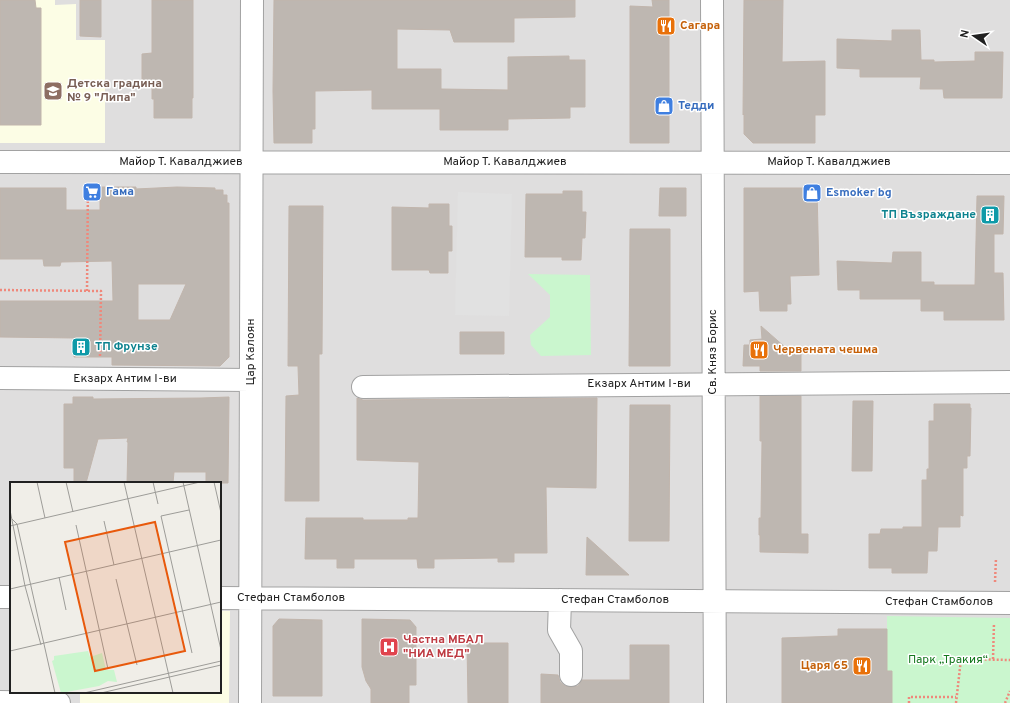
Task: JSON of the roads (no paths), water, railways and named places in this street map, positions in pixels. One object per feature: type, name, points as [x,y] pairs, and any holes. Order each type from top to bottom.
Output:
[{"type":"street","name":"Цар Калоян","points":[[250,703],[252,0]]},
{"type":"street","name":"Св. Княз Борис","points":[[712,0],[715,703]]},
{"type":"street","name":"Майор Т. Кавалджиев","points":[[0,162],[1010,163]]},
{"type":"street","name":"Екзарх Антим I-ви","points":[[0,378],[251,380]]},
{"type":"street","name":"Екзарх Антим I-ви","points":[[363,387],[1010,382]]},
{"type":"street","name":"Стефан Стамболов","points":[[221,598],[1010,603]]},
{"type":"street","points":[[560,600],[559,630],[571,651],[571,675]]},
{"type":"street","points":[[0,702],[59,703]]},
{"type":"place","name":"Сагара","points":[[666,26]]},
{"type":"place","name":"Детска градина № 9 \"Липа\"","points":[[53,91]]},
{"type":"place","name":"Тедди","points":[[664,106]]},
{"type":"place","name":"Гама","points":[[92,192]]},
{"type":"place","name":"Esmoker bg","points":[[812,193]]},
{"type":"place","name":"ТП Възраждане","points":[[990,215]]},
{"type":"place","name":"ТП Фрунзе","points":[[81,347]]},
{"type":"place","name":"Червената чешма","points":[[759,350]]},
{"type":"place","name":"Частна МБАЛ \"НИА МЕД\"","points":[[389,647]]},
{"type":"place","name":"Царя 65","points":[[862,666]]},
{"type":"park label","name":"Парк „Тракия“","points":[[948,660]]}]
